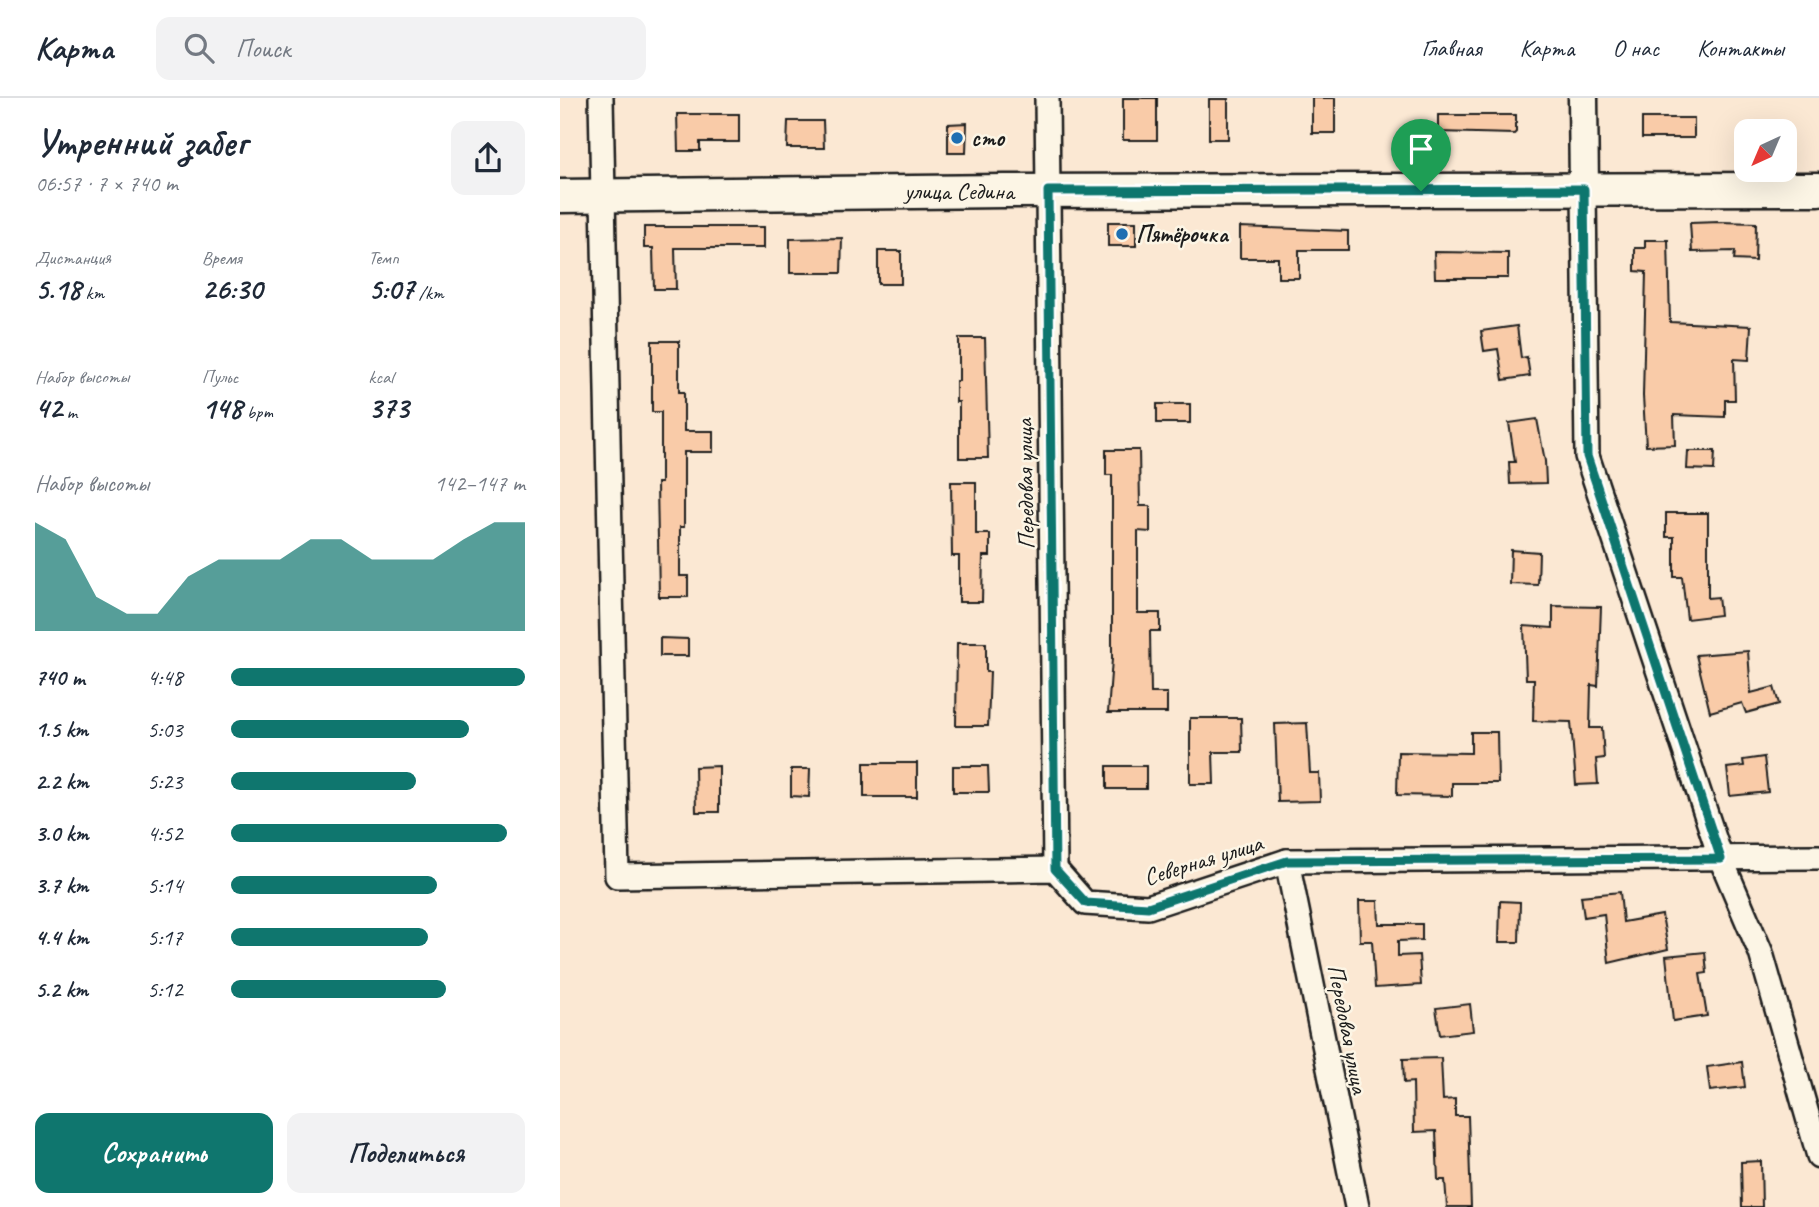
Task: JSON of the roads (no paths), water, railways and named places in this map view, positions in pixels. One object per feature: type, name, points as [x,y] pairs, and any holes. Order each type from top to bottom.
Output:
[{"type":"main road","name":"улица Седина","points":[[560,196],[1048,191],[1819,189]]},
{"type":"street","points":[[601,98],[617,876],[1055,869]]},
{"type":"street","name":"Передовая улица","points":[[1047,98],[1055,869]]},
{"type":"street","points":[[1583,98],[1587,456],[1721,859],[1760,953],[1819,1156]]},
{"type":"street","name":"Северная улица","points":[[1055,869],[1086,903],[1148,907],[1287,861],[1819,857]]},
{"type":"street","name":"Передовая улица","points":[[1287,861],[1357,1207]]},
{"type":"place","name":"сто","points":[[957,138]]},
{"type":"place","name":"Пятёрочка","points":[[1122,234]]}]
